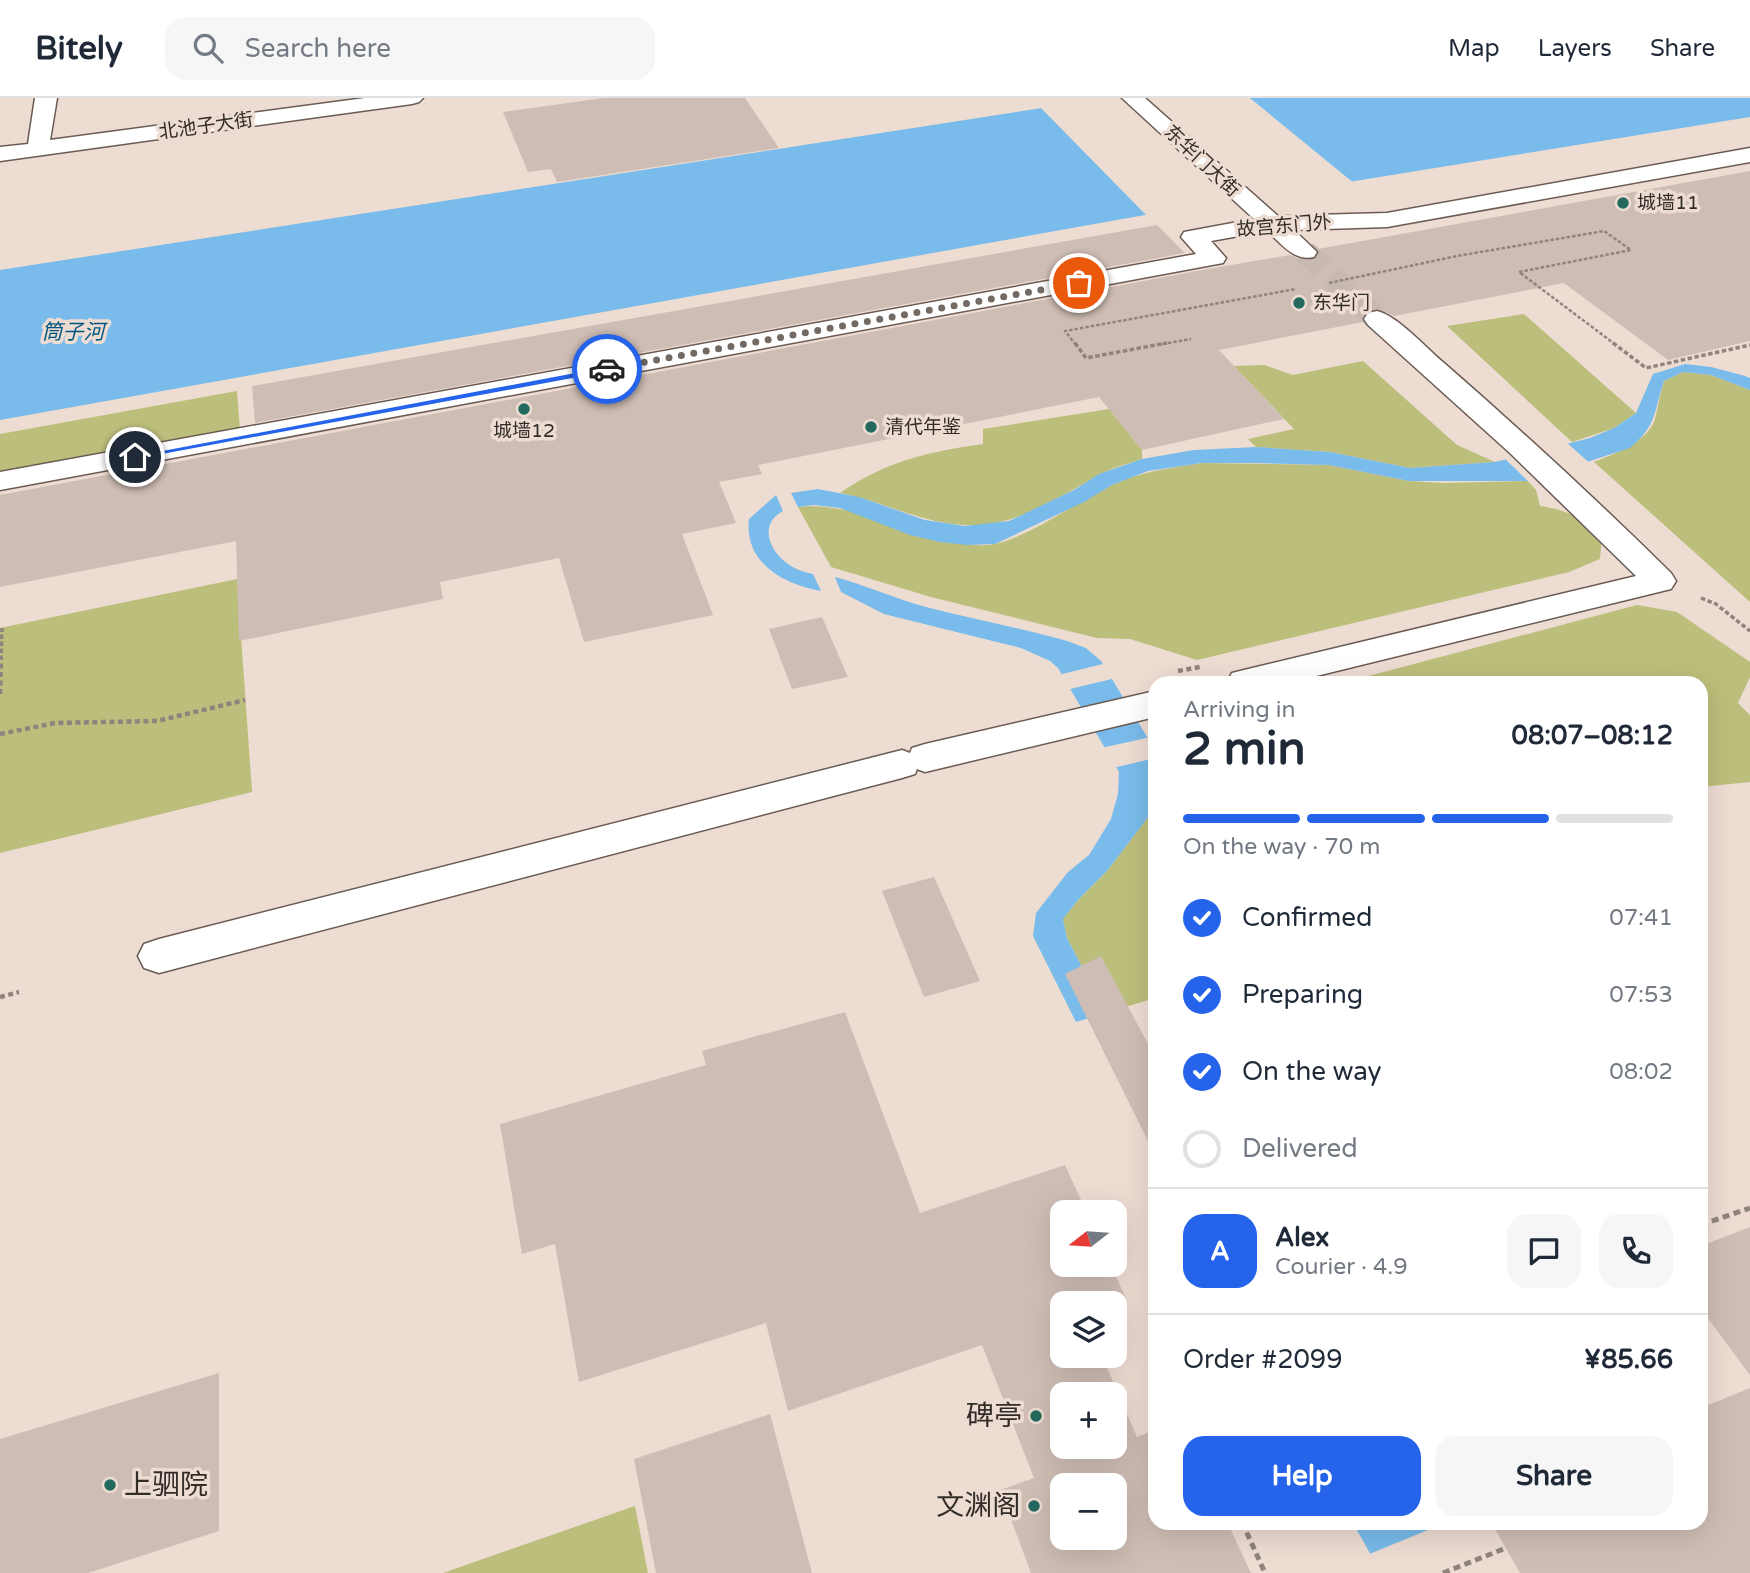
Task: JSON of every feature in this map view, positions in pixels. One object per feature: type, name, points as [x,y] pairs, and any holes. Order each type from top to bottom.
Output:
[{"type":"street","points":[[38,149],[46,98]]},
{"type":"street","name":"东华门大街","points":[[1133,98],[1305,252]]},
{"type":"street","name":"北池子大街","points":[[0,154],[405,99]]},
{"type":"street","name":"故宫东门外","points":[[0,481],[1214,258],[1194,237],[1271,223],[1387,220],[1750,155]]},
{"type":"street","points":[[1377,319],[1511,435],[1579,498],[1660,581]]},
{"type":"street","points":[[1269,676],[1660,581]]},
{"type":"street","points":[[159,956],[914,761],[1148,706]]},
{"type":"path","points":[[1324,284],[1457,256],[1604,231],[1631,250],[1519,272],[1646,368],[1750,345]]},
{"type":"path","points":[[1191,339],[1086,358],[1065,331],[1300,288]]},
{"type":"path","points":[[1660,581],[1716,604],[1750,631]]},
{"type":"path","points":[[0,694],[2,628]]},
{"type":"path","points":[[0,734],[55,723],[156,721],[245,700]]},
{"type":"path","points":[[0,997],[19,992]]},
{"type":"path","points":[[1708,1223],[1750,1208]]},
{"type":"path","points":[[1246,1530],[1265,1573]]},
{"type":"path","points":[[1443,1573],[1506,1548]]},
{"type":"green space","points":[[1524,314],[1636,413],[1614,428],[1572,442],[1447,326]]},
{"type":"green space","points":[[1363,361],[1457,445],[1495,462],[1410,468],[1330,452],[1256,447],[1248,439],[1294,429],[1234,366],[1264,365],[1293,375]]},
{"type":"green space","points":[[1683,372],[1711,375],[1750,390],[1750,602],[1594,462],[1629,446],[1645,434],[1655,419],[1664,381]]},
{"type":"green space","points":[[237,391],[240,431],[0,476],[0,434]]},
{"type":"green space","points":[[1109,409],[1142,450],[1142,459],[1102,473],[1017,517],[982,525],[948,523],[840,493],[874,473],[908,460],[983,444],[983,429]]},
{"type":"green space","points":[[1202,463],[1329,465],[1409,481],[1444,483],[1528,481],[1536,490],[1540,506],[1574,516],[1602,537],[1600,559],[1569,572],[1197,660],[1130,639],[1097,638],[931,597],[831,567],[798,507],[815,506],[850,511],[951,541],[988,545],[1026,533],[1100,491],[1125,480],[1157,470]]},
{"type":"green space","points":[[237,579],[252,792],[0,853],[0,628]]},
{"type":"green space","points":[[1637,605],[1677,612],[1750,662],[1750,677],[1738,703],[1750,715],[1750,782],[1708,786],[1708,676],[1369,676]]},
{"type":"green space","points":[[1148,817],[1148,1000],[1106,1013],[1067,938],[1063,919],[1107,871]]},
{"type":"green space","points":[[635,1506],[648,1573],[443,1573]]},
{"type":"water","name":"筒子河","points":[[1106,98],[1750,98],[1750,117],[1145,215],[0,420],[0,270]]},
{"type":"water","points":[[1685,364],[1711,367],[1750,378],[1750,390],[1711,375],[1683,372],[1664,381],[1650,425],[1630,448],[1528,481],[1409,481],[1329,465],[1202,463],[1148,471],[1112,485],[1084,502],[995,544],[967,545],[910,535],[840,508],[814,505],[798,507],[791,493],[818,489],[859,497],[925,520],[965,526],[1009,521],[1074,490],[1099,474],[1142,459],[1194,450],[1256,447],[1330,452],[1410,468],[1495,462],[1590,438],[1614,428],[1636,413],[1653,374]]},
{"type":"water","points":[[776,495],[783,511],[771,523],[771,545],[788,564],[813,574],[821,591],[780,577],[769,569],[753,548],[749,519]]},
{"type":"water","points":[[835,577],[926,607],[1067,641],[1086,648],[1101,661],[1148,738],[1148,817],[1107,871],[1063,919],[1067,938],[1106,1013],[1076,1022],[1033,936],[1036,913],[1068,872],[1089,855],[1111,819],[1118,794],[1119,772],[1058,668],[1050,661],[1021,648],[884,614],[841,592]]},
{"type":"water","points":[[1357,1530],[1451,1530],[1381,1573]]},
{"type":"pier","points":[[1084,98],[1250,98],[1355,184],[1149,218],[1038,105]]},
{"type":"pier","points":[[1565,441],[1593,466],[1531,484],[1502,456]]},
{"type":"pier","points":[[1107,663],[1116,678],[1066,690],[1058,675]]},
{"type":"pier","points":[[1148,738],[1148,760],[1113,768],[1101,748]]},
{"type":"pier","points":[[1428,1530],[1470,1530],[1493,1573],[1377,1573],[1367,1555]]},
{"type":"building","points":[[604,98],[745,98],[779,148],[557,182],[551,169],[528,172],[503,112]]},
{"type":"building","points":[[1750,171],[1750,341],[1668,360],[1564,283],[1394,316],[1376,308],[1366,312],[1362,318],[1363,322],[1219,350],[1284,419],[1142,450],[1099,397],[758,465],[762,474],[719,482],[736,523],[682,534],[713,615],[584,642],[559,558],[440,582],[443,599],[239,641],[236,541],[0,587],[0,495],[1202,270],[1290,255],[1314,260],[1319,253],[1318,249]]},
{"type":"building","points":[[1157,225],[1185,253],[255,423],[252,386]]},
{"type":"building","points":[[822,617],[848,677],[792,689],[769,629]]},
{"type":"building","points":[[934,877],[980,981],[924,997],[882,891]]},
{"type":"building","points":[[1101,956],[1148,1044],[1148,1141],[1065,974]]},
{"type":"building","points":[[845,1012],[920,1213],[1065,1165],[1081,1200],[1050,1200],[1050,1278],[1117,1278],[1122,1291],[1050,1291],[1050,1368],[1107,1368],[1113,1382],[1050,1382],[1050,1459],[1127,1459],[1127,1414],[1137,1437],[1148,1433],[1148,1530],[1231,1530],[1251,1573],[1031,1573],[1000,1490],[1034,1478],[982,1345],[788,1411],[766,1323],[579,1382],[555,1244],[522,1254],[500,1124],[706,1065],[702,1051]]},
{"type":"building","points":[[1750,1227],[1750,1375],[1708,1318],[1708,1243]]},
{"type":"building","name":"上驷院","points":[[219,1373],[219,1531],[88,1573],[0,1573],[0,1439]]},
{"type":"building","points":[[1750,1388],[1750,1573],[1520,1573],[1496,1530],[1708,1530],[1708,1405]]},
{"type":"building","points":[[770,1414],[812,1573],[656,1573],[634,1459]]},
{"type":"tunnel","points":[[1305,252],[1377,319]]},
{"type":"way so far","points":[[607,369],[1079,283]]},
{"type":"place","name":"城墙11","points":[[1623,203]]},
{"type":"place","name":"东华门","points":[[1299,303]]},
{"type":"place","name":"城墙12","points":[[524,409]]},
{"type":"place","name":"清代年鉴","points":[[871,427]]},
{"type":"place","name":"碑亭","points":[[1036,1416]]},
{"type":"place","name":"上驷院","points":[[110,1485]]},
{"type":"place","name":"文渊阁","points":[[1034,1506]]},
{"type":"route","points":[[135,457],[607,369]]}]
